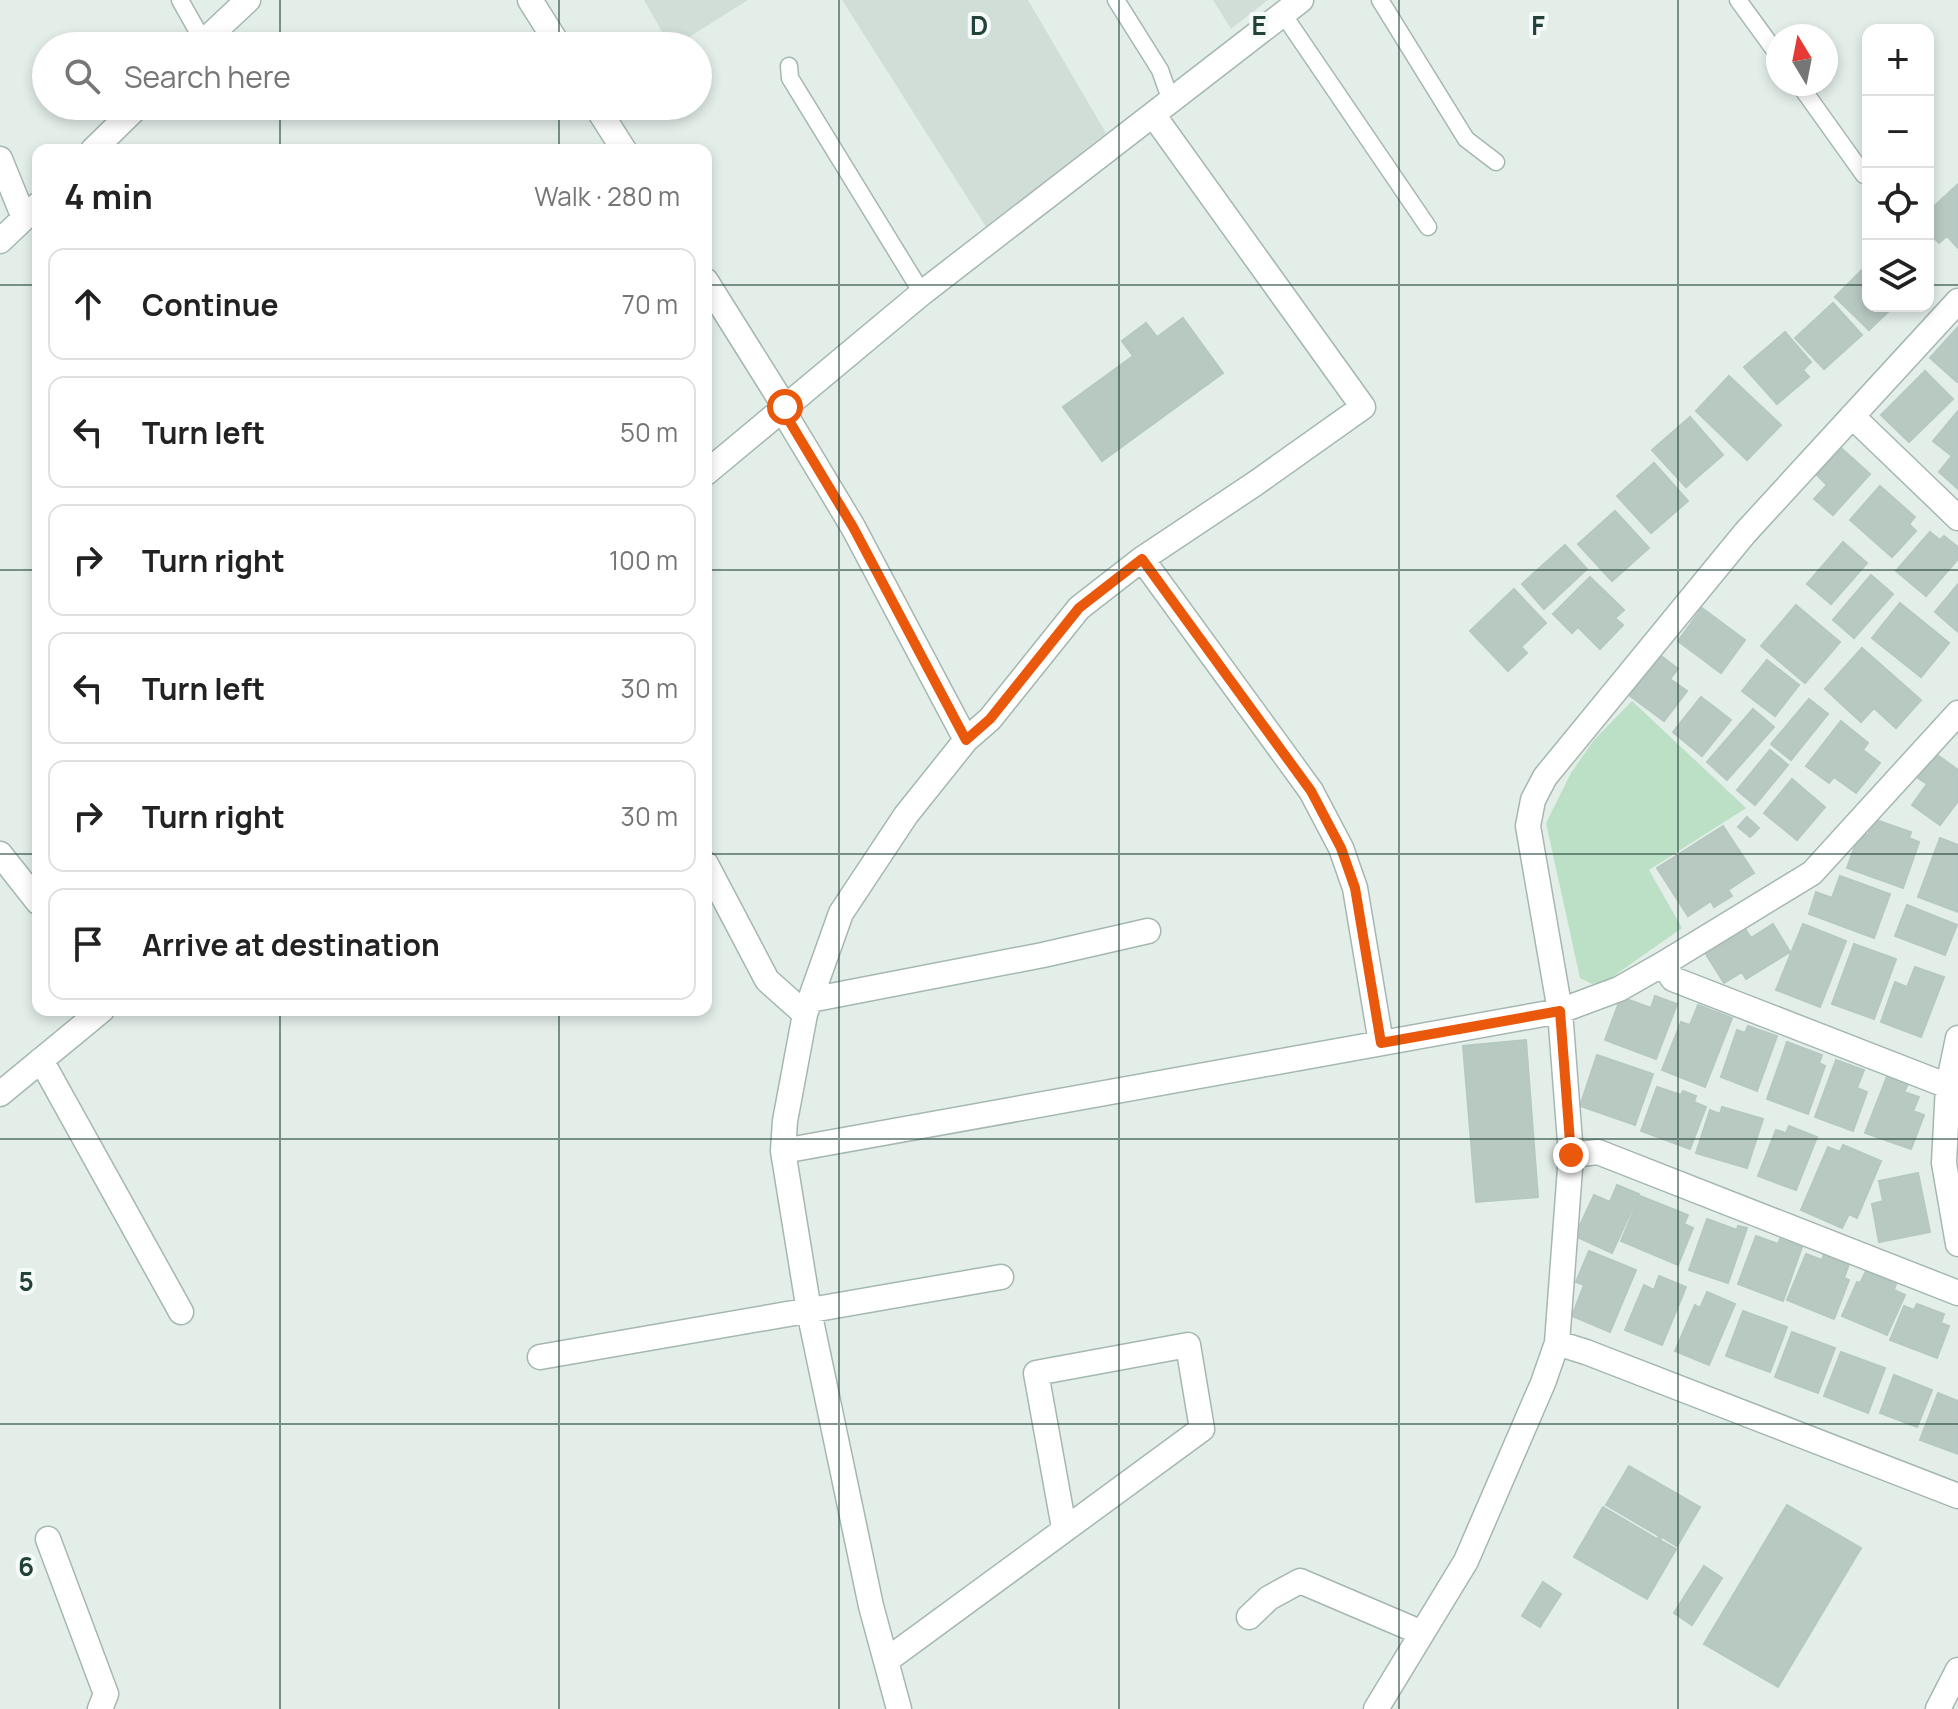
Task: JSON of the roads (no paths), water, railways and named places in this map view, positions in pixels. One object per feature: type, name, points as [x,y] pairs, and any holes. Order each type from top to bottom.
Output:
[{"type":"street","points":[[214,32],[248,0]]},
{"type":"street","points":[[530,0],[550,32]]},
{"type":"street","points":[[712,468],[922,293],[1292,7]]},
{"type":"street","points":[[899,1709],[871,1606],[809,1311],[783,1151],[785,1121],[808,1007],[841,913],[906,815],[966,740],[990,719],[1079,608],[1142,559],[1363,407],[1162,108]]},
{"type":"street","points":[[99,144],[124,120]]},
{"type":"street","points":[[605,120],[620,144]]},
{"type":"street","points":[[0,159],[31,211],[0,241]]},
{"type":"street","points":[[712,291],[853,527],[966,740]]},
{"type":"street","points":[[1376,1709],[1466,1561],[1485,1522],[1557,1343],[1571,1155],[1560,1011],[1528,826],[1533,800],[1545,777],[1745,533],[1958,301]]},
{"type":"street","points":[[1852,416],[1958,518]]},
{"type":"street","points":[[1142,559],[1311,791],[1341,848],[1355,888],[1381,1043]]},
{"type":"street","points":[[783,1151],[1560,1011],[1619,989],[1812,873],[1958,713]]},
{"type":"street","points":[[0,854],[32,894]]},
{"type":"street","points":[[712,875],[767,980],[808,1007],[1148,931]]},
{"type":"street","points":[[1663,964],[1673,979],[1948,1086]]},
{"type":"street","points":[[0,1094],[95,1016]]},
{"type":"street","points":[[1958,1038],[1948,1086],[1944,1163],[1958,1244]]},
{"type":"street","points":[[41,1060],[181,1312]]},
{"type":"street","points":[[1571,1155],[1598,1152],[1958,1293]]},
{"type":"street","points":[[540,1357],[1001,1277]]},
{"type":"street","points":[[1557,1343],[1958,1496]]},
{"type":"street","points":[[887,1660],[1202,1429],[1188,1345],[1036,1373],[1064,1528]]},
{"type":"street","points":[[48,1539],[106,1694],[100,1709]]},
{"type":"street","points":[[1249,1617],[1269,1598],[1300,1581],[1422,1633]]},
{"type":"street","points":[[1938,1709],[1958,1670]]},
{"type":"lane","points":[[180,0],[195,32]]},
{"type":"lane","points":[[1116,0],[1160,70],[1162,108]]},
{"type":"lane","points":[[1380,0],[1466,139],[1496,162]]},
{"type":"lane","points":[[1738,0],[1766,38]]},
{"type":"lane","points":[[1292,7],[1428,227]]},
{"type":"lane","points":[[789,66],[790,78],[922,293]]},
{"type":"lane","points":[[1808,96],[1862,172]]}]
